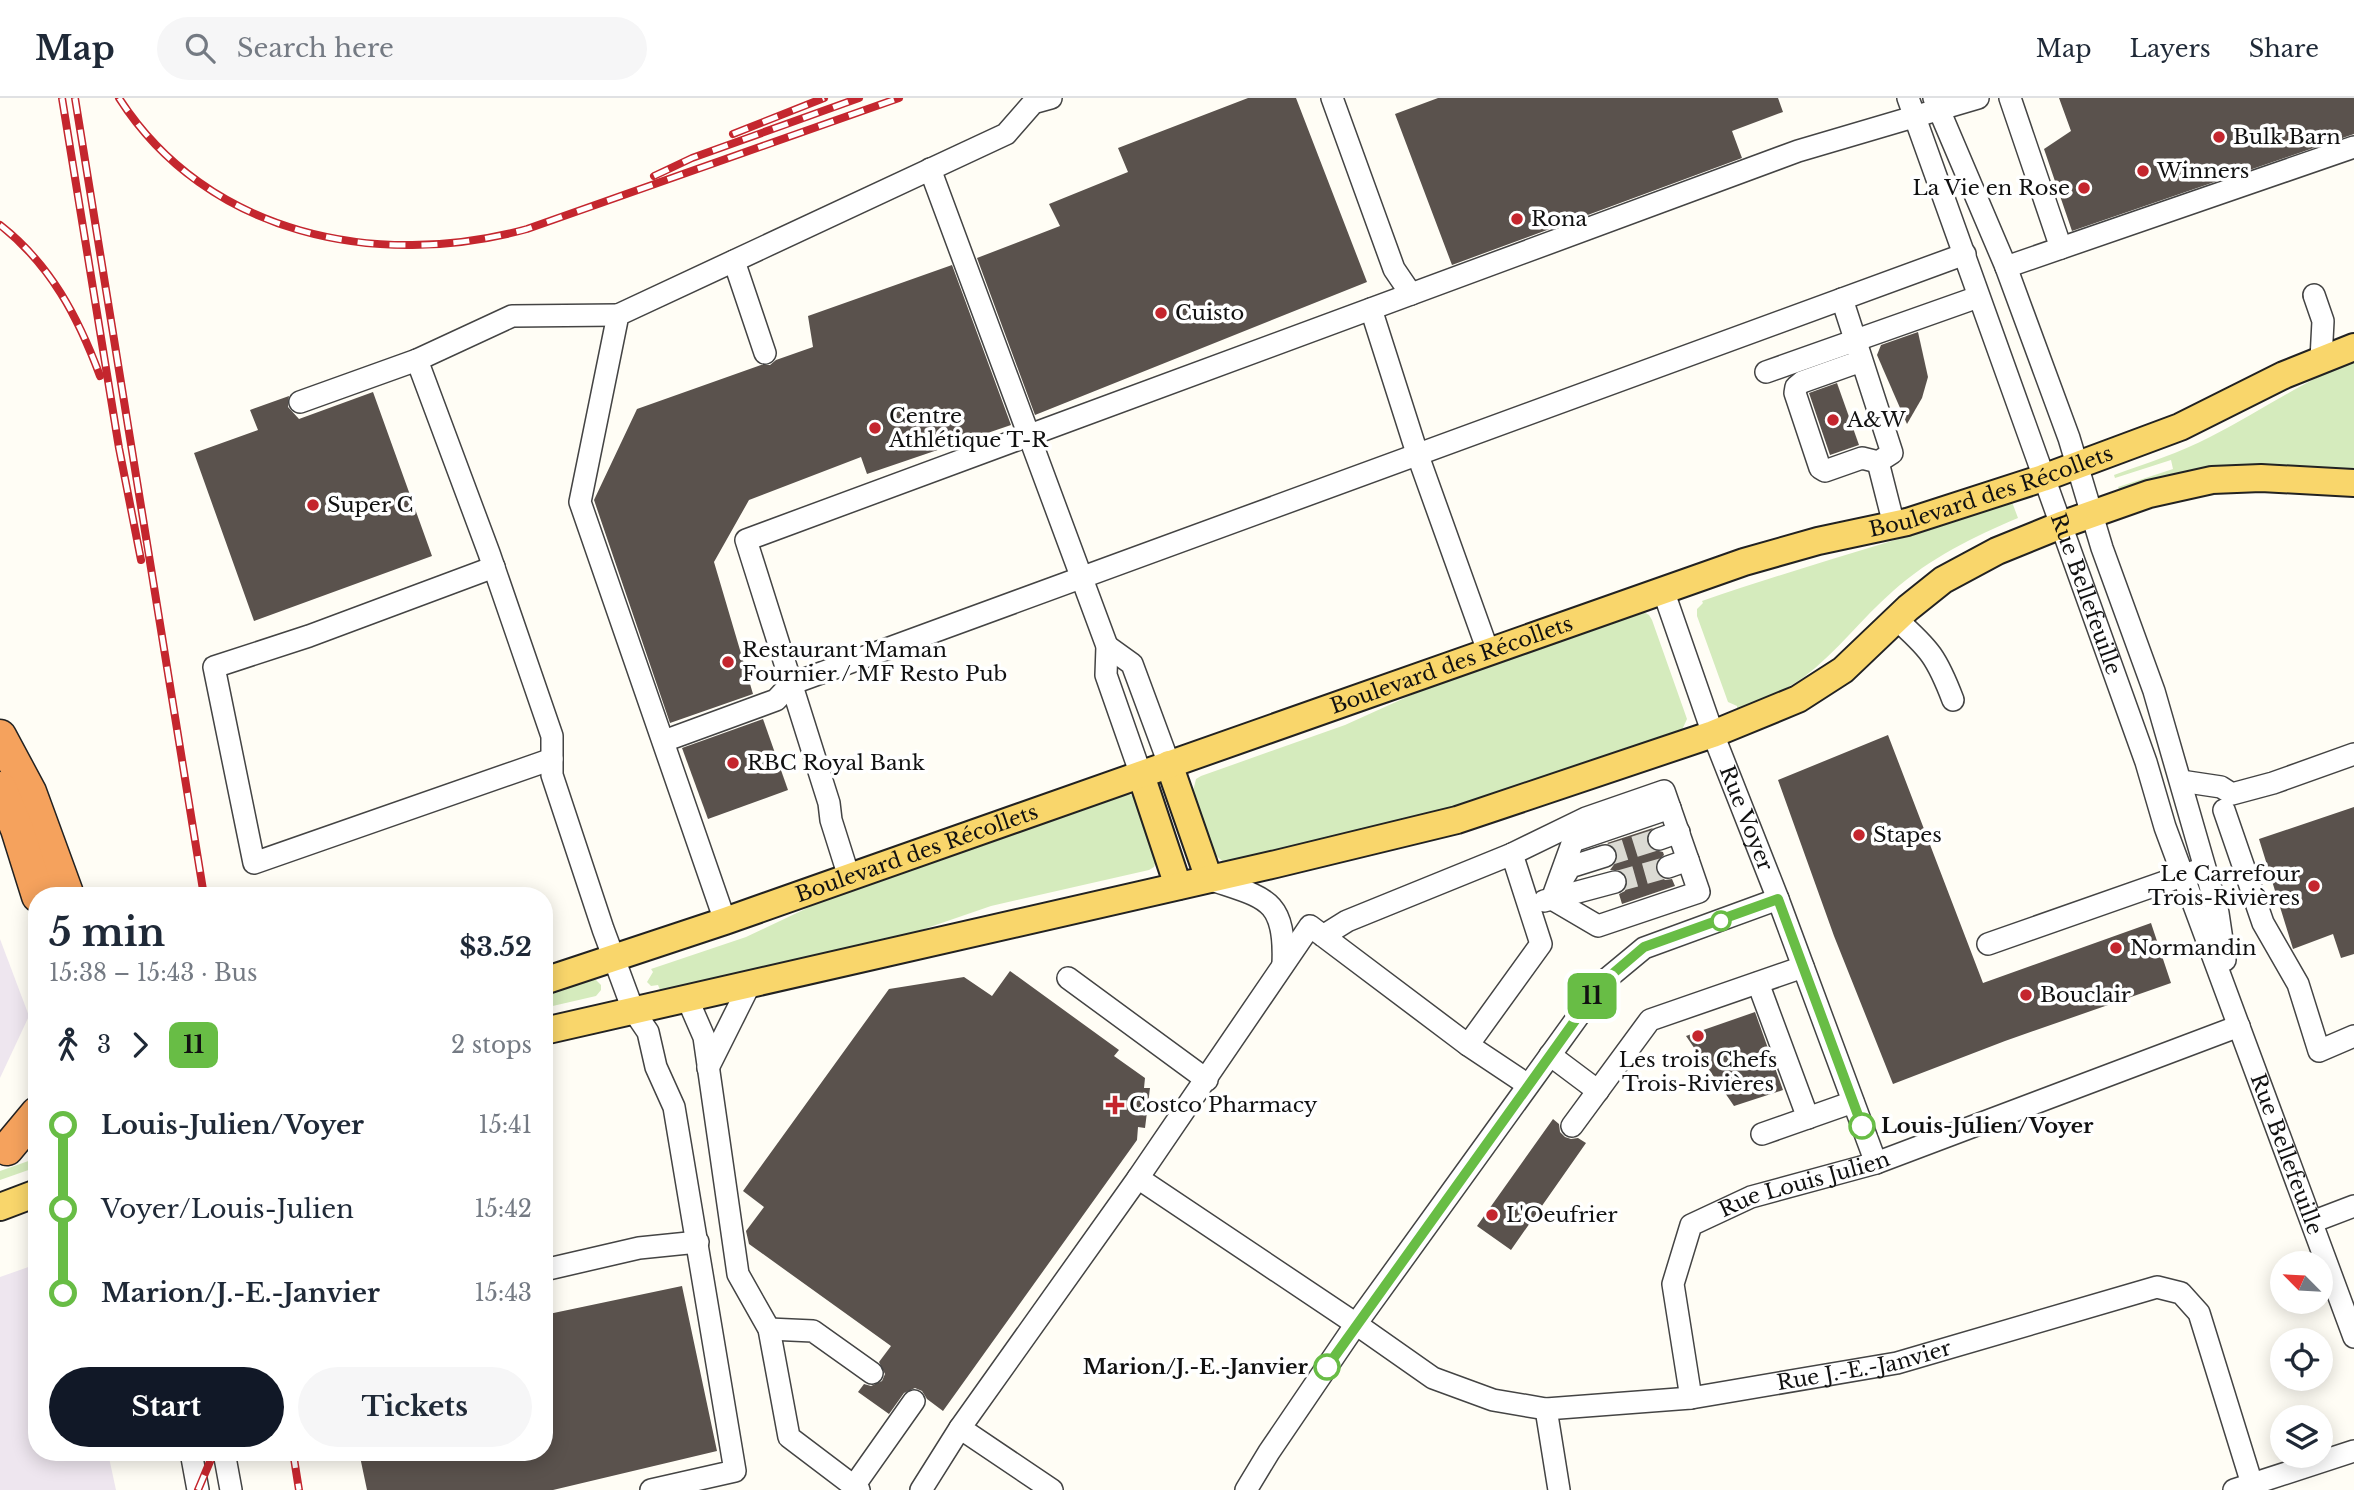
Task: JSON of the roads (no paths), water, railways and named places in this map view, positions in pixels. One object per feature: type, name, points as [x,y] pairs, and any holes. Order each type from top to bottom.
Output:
[{"type":"highway","points":[[0,736],[30,792],[65,887]]},
{"type":"highway","points":[[0,788],[17,829],[35,887]]},
{"type":"highway","points":[[14,1148],[28,1127]]},
{"type":"main road","name":"Boulevard des Récollets","points":[[553,978],[725,921],[1776,552],[1894,525],[2043,478],[2192,422],[2272,381],[2354,347]]},
{"type":"main road","points":[[553,1029],[1457,820],[1713,734],[1778,708],[1820,687],[1852,662],[1935,586],[2017,542],[2061,525],[2162,490],[2212,480],[2261,478],[2354,483]]},
{"type":"main road","points":[[1169,764],[1209,879]]},
{"type":"main road","points":[[1141,775],[1178,886]]},
{"type":"street","points":[[300,402],[417,360],[512,316],[618,315],[1006,134],[1033,103],[1051,98]]},
{"type":"street","points":[[1332,98],[1394,269],[1411,294]]},
{"type":"street","points":[[849,877],[831,820],[829,803],[746,540],[1911,107],[1978,98]]},
{"type":"street","points":[[2010,98],[2061,248]]},
{"type":"street","name":"Rue Bellefeuille","points":[[1936,104],[2006,267],[2154,691],[2218,913],[2235,1015]]},
{"type":"street","name":"Rue Bellefeuille","points":[[1911,107],[2146,762],[2165,827],[2354,1337]]},
{"type":"street","points":[[2006,267],[2354,147]]},
{"type":"street","points":[[930,169],[1083,577],[1107,646],[1106,675],[1141,775]]},
{"type":"street","points":[[664,741],[776,700],[791,684],[1965,254]]},
{"type":"street","points":[[734,261],[765,352]]},
{"type":"street","points":[[2315,295],[2323,321],[2321,359]]},
{"type":"street","points":[[1766,372],[1978,297]]},
{"type":"street","points":[[1842,299],[1892,453],[1878,462],[1862,458],[1825,471],[1820,468],[1796,387],[1861,361]]},
{"type":"street","points":[[1371,309],[1417,453],[1488,651]]},
{"type":"street","points":[[618,315],[580,502],[725,921]]},
{"type":"street","points":[[417,360],[494,567],[552,736],[552,775],[603,929],[633,1010],[648,1032],[656,1068],[674,1107],[735,1471],[651,1490]]},
{"type":"street","points":[[1878,462],[1894,525]]},
{"type":"street","points":[[494,567],[309,636],[214,667],[254,863],[552,759]]},
{"type":"street","name":"Rue Voyer","points":[[1663,590],[1713,734],[1804,967],[1875,1163]]},
{"type":"street","points":[[1896,619],[1932,654],[1944,674],[1953,700]]},
{"type":"street","points":[[1107,646],[1132,664],[1169,764]]},
{"type":"street","points":[[2165,827],[2191,820],[2273,783],[2354,754]]},
{"type":"street","points":[[2181,781],[2221,787],[2228,802],[2263,923],[2298,984],[2319,1051],[2354,1036]]},
{"type":"street","points":[[1324,936],[1347,921],[1512,854],[1586,818],[1664,791],[1679,832],[1678,863],[1699,892],[1598,926],[1552,899]]},
{"type":"street","points":[[1552,899],[1573,841],[1670,808]]},
{"type":"street","points":[[1658,839],[1679,832]]},
{"type":"street","points":[[1468,1045],[1541,944],[1512,854]]},
{"type":"street","points":[[1552,899],[1570,867],[1605,856]]},
{"type":"street","points":[[1988,944],[2205,869]]},
{"type":"street","points":[[1209,879],[1260,897],[1273,908],[1283,932],[1283,966]]},
{"type":"street","points":[[1529,905],[1615,883]]},
{"type":"street","points":[[1246,1490],[1356,1324],[1603,982],[1644,947],[1778,899]]},
{"type":"street","points":[[920,1490],[960,1428],[1207,1080],[1310,926],[1468,1045],[1528,1086]]},
{"type":"street","points":[[1572,1126],[1650,1020],[1804,967]]},
{"type":"street","points":[[1068,978],[1207,1080]]},
{"type":"street","points":[[1758,982],[1808,1118]]},
{"type":"street","points":[[708,1068],[750,984]]},
{"type":"street","points":[[687,998],[702,1029],[738,1273],[769,1329],[789,1437],[856,1488],[914,1401]]},
{"type":"street","name":"Rue Louis Julien","points":[[1691,1398],[1673,1284],[1692,1225],[1751,1198],[1875,1163],[2235,1015]]},
{"type":"street","points":[[1550,1055],[1598,1091]]},
{"type":"street","points":[[1762,1134],[1853,1102]]},
{"type":"street","name":"Rue J.-E.-Janvier","points":[[1138,1178],[1433,1378],[1493,1399],[1546,1409],[1691,1398],[1897,1363],[2157,1287],[2181,1293],[2199,1313],[2243,1487]]},
{"type":"street","points":[[2312,1222],[2354,1206]]},
{"type":"street","points":[[553,1268],[639,1248],[698,1242]]},
{"type":"street","points":[[769,1329],[813,1331],[872,1373]]},
{"type":"street","points":[[1546,1409],[1559,1490]]},
{"type":"street","points":[[960,1428],[1052,1490]]},
{"type":"street","points":[[2243,1487],[2354,1451]]},
{"type":"street","points":[[193,1461],[198,1490]]},
{"type":"street","points":[[226,1461],[231,1490]]},
{"type":"tunnel","points":[[1605,856],[1659,839]]},
{"type":"tunnel","points":[[1615,882],[1668,867]]},
{"type":"railway","points":[[62,98],[119,448],[141,560]]},
{"type":"railway","points":[[75,98],[203,887]]},
{"type":"railway","points":[[119,98],[156,145],[199,182],[247,210],[300,230],[355,242],[412,245],[470,241],[527,229],[899,98]]},
{"type":"railway","points":[[733,134],[824,98]]},
{"type":"railway","points":[[654,176],[692,158],[859,98]]},
{"type":"railway","points":[[0,225],[34,257],[61,293],[100,376]]},
{"type":"railway","points":[[198,1490],[210,1461]]},
{"type":"railway","points":[[294,1461],[299,1490]]},
{"type":"place","name":"Bulk Barn","points":[[2219,137]]},
{"type":"place","name":"Winners","points":[[2143,171]]},
{"type":"place","name":"La Vie en Rose","points":[[2084,188]]},
{"type":"place","name":"Rona","points":[[1517,219]]},
{"type":"place","name":"Cuisto","points":[[1161,313]]},
{"type":"place","name":"A&W","points":[[1833,420]]},
{"type":"place","name":"Centre Athlétique T-R","points":[[875,428]]},
{"type":"place","name":"Super C","points":[[313,505]]},
{"type":"place","name":"Restaurant Maman Fournier / MF Resto Pub","points":[[728,662]]},
{"type":"place","name":"RBC Royal Bank","points":[[733,763]]},
{"type":"place","name":"Stapes","points":[[1859,835]]},
{"type":"place","name":"Le Carrefour Trois-Rivières","points":[[2314,886]]},
{"type":"place","name":"Normandin","points":[[2116,948]]},
{"type":"place","name":"Bouclair","points":[[2026,995]]},
{"type":"place","name":"Les trois Chefs Trois-Rivières","points":[[1698,1036]]},
{"type":"place","name":"Costco Pharmacy","points":[[1115,1105]]},
{"type":"place","name":"Louis-Julien/Voyer","points":[[1862,1126]]},
{"type":"place","name":"L'Oeufrier","points":[[1492,1215]]},
{"type":"place","name":"Marion/J.-E.-Janvier","points":[[1327,1367]]}]
